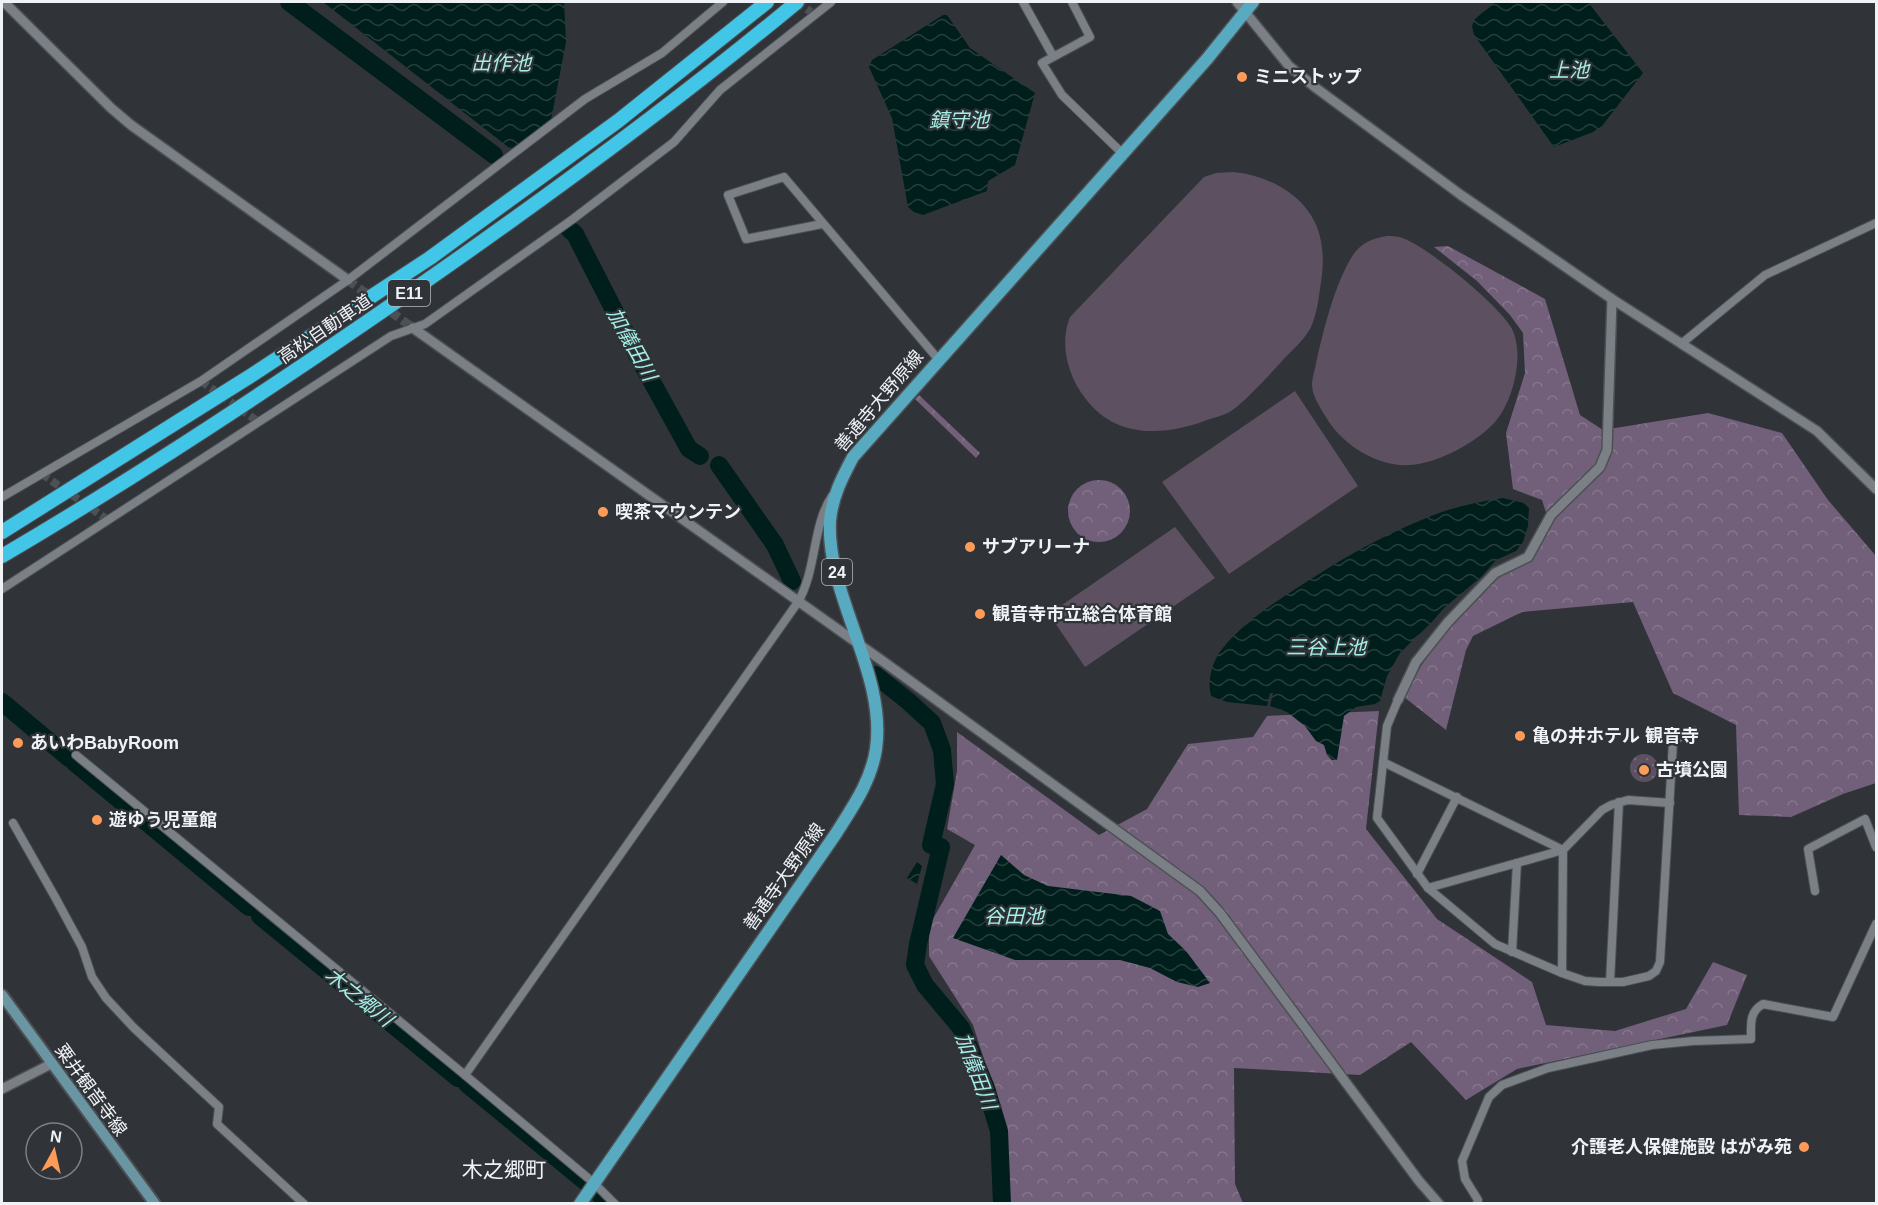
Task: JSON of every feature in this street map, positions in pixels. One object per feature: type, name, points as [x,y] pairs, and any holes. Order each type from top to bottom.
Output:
[{"type":"highway","name":"高松自動車道","points":[[2,532],[252,375],[430,258],[618,121],[767,2]]},
{"type":"highway","name":"高松自動車道","points":[[2,556],[263,393],[437,274],[627,137],[725,62],[797,2]]},
{"type":"main road","name":"善通寺大野原線","points":[[580,1203],[859,799],[870,774],[876,749],[878,725],[859,645],[836,572],[830,519],[836,490],[853,457],[1207,59],[1245,5]]},
{"type":"main road","name":"粟井観音寺線","points":[[2,994],[154,1203]]},
{"type":"street","points":[[4,2],[131,125],[348,280]]},
{"type":"street","points":[[2,497],[201,381],[348,280],[585,99],[662,53],[723,2]]},
{"type":"street","points":[[2,589],[391,336],[425,324],[564,225],[674,142],[720,90],[813,13],[831,2]]},
{"type":"street","points":[[1023,2],[1053,56]]},
{"type":"street","points":[[1072,2],[1090,37],[1042,63],[1062,95],[1122,153]]},
{"type":"street","points":[[1245,5],[1289,66],[1316,88],[1461,195],[1612,299],[1817,431],[1876,489]]},
{"type":"street","points":[[822,224],[746,239],[728,195],[783,177],[938,359]]},
{"type":"street","points":[[1680,344],[1765,275],[1876,223]]},
{"type":"street","points":[[1612,299],[1608,439],[1605,459],[1600,467],[1551,515],[1528,557],[1496,573],[1448,622],[1416,662],[1387,726],[1377,818],[1428,888],[1494,944],[1585,981],[1623,982],[1649,976],[1656,971],[1660,962],[1673,742],[1688,731],[1695,731]]},
{"type":"street","points":[[412,327],[1200,891],[1220,913],[1419,1181],[1439,1203]]},
{"type":"street","points":[[465,1075],[798,602],[806,588],[823,509],[836,490]]},
{"type":"street","points":[[76,755],[465,1075],[615,1203]]},
{"type":"street","points":[[1383,762],[1563,850]]},
{"type":"street","points":[[1417,874],[1457,797]]},
{"type":"street","points":[[1428,888],[1563,850],[1602,810],[1619,802],[1670,803]]},
{"type":"street","points":[[1610,982],[1619,802]]},
{"type":"street","points":[[1815,891],[1808,849],[1864,819],[1876,847]]},
{"type":"street","points":[[13,822],[61,907],[81,946],[92,977],[106,998],[134,1028],[219,1107],[217,1124],[303,1203]]},
{"type":"street","points":[[1562,973],[1563,850]]},
{"type":"street","points":[[1512,952],[1517,863]]},
{"type":"street","points":[[1477,1203],[1478,1200],[1465,1179],[1462,1161],[1489,1097],[1502,1085],[1548,1068],[1652,1046],[1693,1041],[1750,1039],[1751,1015],[1763,1004],[1833,1017],[1876,924]]},
{"type":"street","points":[[2,1089],[51,1064]]},
{"type":"shaded area","points":[[1233,172],[1264,179],[1279,186],[1292,194],[1312,217],[1319,232],[1323,264],[1318,305],[1310,329],[1258,387],[1226,414],[1193,425],[1159,431],[1127,428],[1111,421],[1097,412],[1085,398],[1070,370],[1065,338],[1070,317],[1204,177],[1216,173]]},
{"type":"shaded area","points":[[1387,236],[1400,237],[1416,245],[1447,266],[1494,307],[1512,329],[1516,340],[1515,378],[1507,404],[1494,423],[1477,438],[1456,451],[1433,460],[1410,465],[1398,465],[1375,459],[1344,440],[1321,409],[1312,385],[1326,322],[1346,267],[1356,251],[1364,244]]},
{"type":"shaded area","points":[[1295,391],[1358,486],[1229,574],[1162,482]]},
{"type":"shaded area","points":[[1175,527],[1215,578],[1085,667],[1049,614]]},
{"type":"shaded area","name":"古墳公園","points":[[1644,754],[1654,758],[1658,768],[1654,778],[1644,782],[1634,778],[1630,768],[1634,758]]},
{"type":"green space","points":[[1448,246],[1545,299],[1580,415],[1603,430],[1708,413],[1782,433],[1828,500],[1876,556],[1876,783],[1843,794],[1791,817],[1739,815],[1736,725],[1673,693],[1633,602],[1522,612],[1473,636],[1466,650],[1446,730],[1404,697],[1421,666],[1447,629],[1495,580],[1533,558],[1549,522],[1542,500],[1513,489],[1506,433],[1525,373],[1523,333],[1510,315],[1477,281],[1434,247]]},
{"type":"green space","points":[[919,395],[980,453],[976,458],[915,399]]},
{"type":"green space","points":[[1093,480],[1105,480],[1121,489],[1128,499],[1130,511],[1128,523],[1121,533],[1105,542],[1093,542],[1082,537],[1073,528],[1068,517],[1068,505],[1073,494],[1082,485]]},
{"type":"green space","points":[[1379,711],[1366,829],[1437,919],[1532,982],[1546,1025],[1615,1031],[1686,1009],[1713,962],[1747,975],[1727,1025],[1517,1069],[1466,1100],[1411,1042],[1360,1075],[1234,1068],[1235,1184],[1243,1203],[1007,1204],[1005,1125],[973,1025],[929,956],[929,926],[975,845],[947,829],[957,771],[957,732],[1099,835],[1147,809],[1188,744],[1253,737],[1267,716]]},
{"type":"water","name":"出作池","points":[[323,2],[564,2],[566,42],[551,120],[512,148],[508,147]]},
{"type":"water","name":"上池","points":[[1495,2],[1588,2],[1643,73],[1602,126],[1593,132],[1554,147],[1474,35],[1472,26],[1475,19]]},
{"type":"water","name":"鎮守池","points":[[943,15],[947,15],[970,48],[1035,93],[1015,165],[988,181],[987,191],[923,215],[908,207],[892,118],[869,67],[872,60]]},
{"type":"water","name":"三谷上池","points":[[1503,498],[1524,503],[1529,508],[1528,526],[1523,542],[1516,551],[1496,560],[1400,653],[1387,676],[1380,701],[1356,707],[1344,716],[1337,760],[1332,760],[1327,755],[1324,745],[1316,741],[1305,726],[1287,712],[1270,706],[1273,693],[1270,693],[1267,706],[1227,702],[1211,696],[1211,671],[1222,649],[1258,614],[1345,558],[1407,526],[1453,509]]},
{"type":"water","name":"谷田池","points":[[1001,855],[1024,875],[1048,886],[1131,896],[1160,911],[1168,934],[1186,951],[1210,983],[1198,987],[1177,982],[1150,968],[1120,960],[1015,960],[953,938]]},
{"type":"water","points":[[917,862],[922,866],[917,884],[907,878]]},
{"type":"waterway","name":"加儀田川","points":[[289,2],[494,155]]},
{"type":"waterway","name":"加儀田川","points":[[569,229],[575,234],[636,353],[689,449],[700,456]]},
{"type":"waterway","name":"加儀田川","points":[[719,465],[775,545],[792,581]]},
{"type":"waterway","name":"加儀田川","points":[[875,675],[932,723],[942,750],[945,784],[931,845]]},
{"type":"waterway","name":"木之郷川","points":[[2,702],[69,758]]},
{"type":"waterway","name":"木之郷川","points":[[74,762],[249,907]]},
{"type":"waterway","name":"加儀田川","points":[[941,847],[915,965],[925,985],[961,1028],[986,1088],[999,1131],[1002,1204]]},
{"type":"waterway","name":"木之郷川","points":[[260,916],[458,1078]]},
{"type":"waterway","name":"木之郷川","points":[[467,1084],[586,1182]]},
{"type":"waterway","name":"木之郷川","points":[[597,1192],[609,1204]]},
{"type":"tunnel","points":[[797,2],[811,12]]},
{"type":"tunnel","points":[[348,280],[413,328]]},
{"type":"tunnel","points":[[201,381],[260,423]]},
{"type":"tunnel","points":[[42,474],[108,520]]},
{"type":"place","name":"ミニストップ","points":[[1242,77]]},
{"type":"place","name":"喫茶マウンテン","points":[[603,512]]},
{"type":"place","name":"サブアリーナ","points":[[970,547]]},
{"type":"place","name":"観音寺市立総合体育館","points":[[980,614]]},
{"type":"place","name":"亀の井ホテル 観音寺","points":[[1520,736]]},
{"type":"place","name":"あいわBabyRoom","points":[[18,743]]},
{"type":"place","name":"古墳公園","points":[[1644,770]]},
{"type":"place","name":"遊ゆう児童館","points":[[97,820]]},
{"type":"place","name":"介護老人保健施設 はがみ苑","points":[[1804,1147]]},
{"type":"district","name":"木之郷町","points":[[504,1170]]}]
